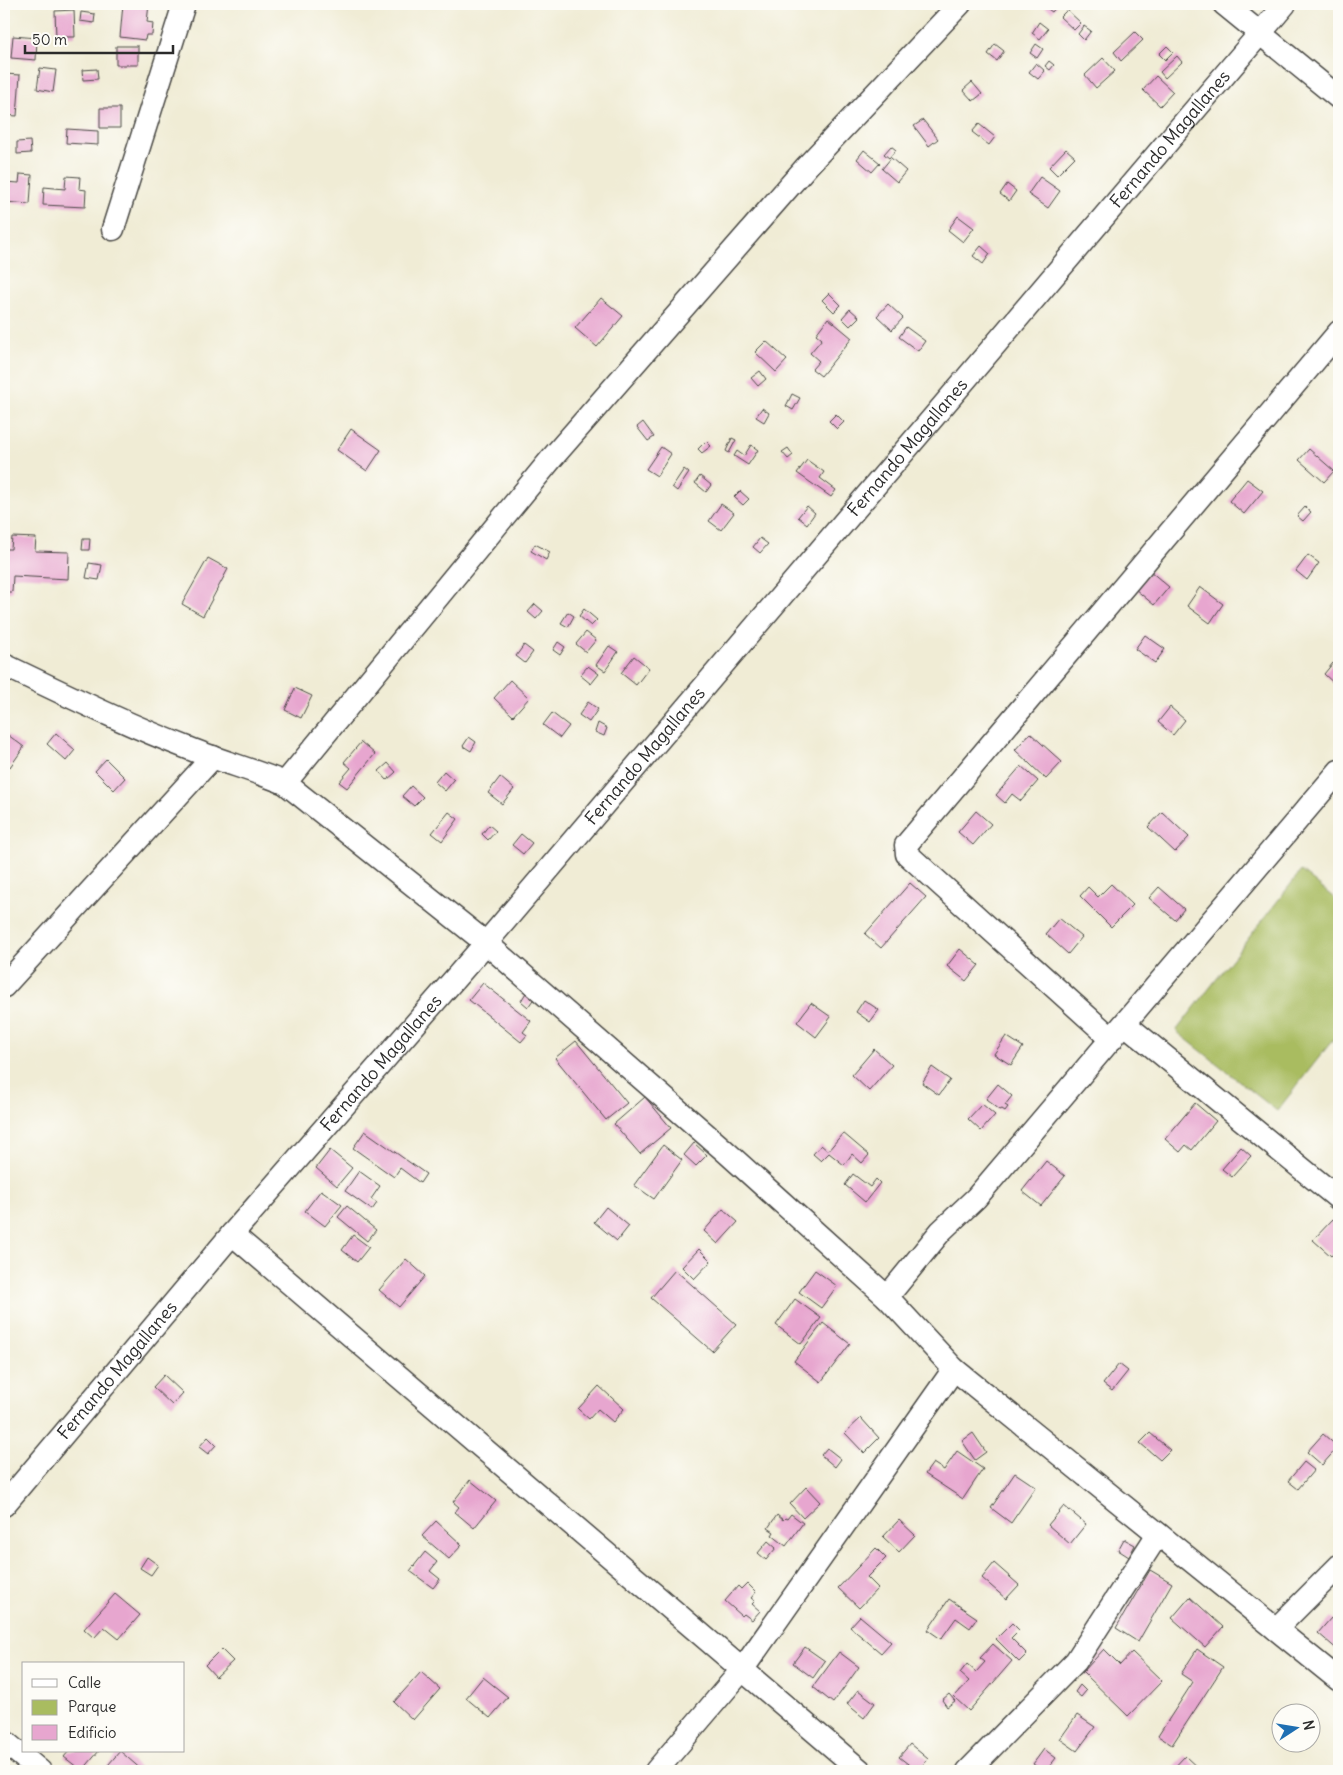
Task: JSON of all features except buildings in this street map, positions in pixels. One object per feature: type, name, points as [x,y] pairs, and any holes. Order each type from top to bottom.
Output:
[{"type":"street","points":[[113,229],[184,4]]},
{"type":"street","points":[[285,783],[552,458],[807,166],[960,4]]},
{"type":"street","points":[[1224,4],[1339,98]]},
{"type":"street","name":"Fernando Magallanes","points":[[4,1505],[232,1234],[486,943],[1285,4]]},
{"type":"street","points":[[1339,332],[906,845],[907,854],[1118,1032],[1339,1199]]},
{"type":"street","points":[[4,665],[130,724],[285,783],[486,943],[725,1151],[887,1298],[954,1369],[1339,1680]]},
{"type":"street","points":[[4,986],[213,757]]},
{"type":"street","points":[[887,1298],[924,1249],[976,1198],[1339,771]]},
{"type":"street","points":[[232,1234],[861,1771]]},
{"type":"street","points":[[656,1771],[742,1670],[954,1369]]},
{"type":"street","points":[[968,1771],[1076,1661],[1158,1534]]},
{"type":"street","points":[[1276,1629],[1339,1566]]},
{"type":"street","points":[[4,1741],[40,1771]]},
{"type":"green space","points":[[1301,871],[1339,902],[1339,1032],[1277,1111],[1176,1031]]}]
